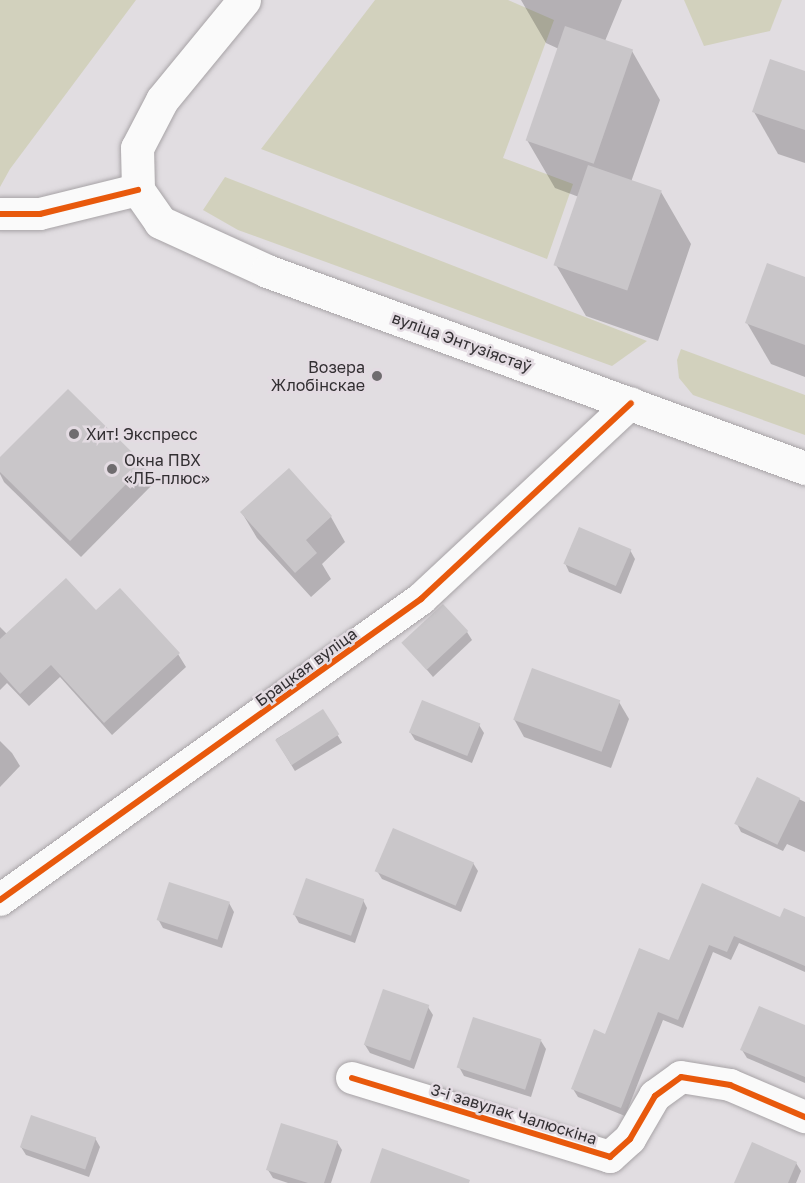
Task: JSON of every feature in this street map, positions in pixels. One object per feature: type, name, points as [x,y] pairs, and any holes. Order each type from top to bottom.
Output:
[{"type":"main road","points":[[138,190],[137,148],[162,100],[244,0]]},
{"type":"main road","name":"вуліца Энтузіястаў","points":[[138,190],[160,222],[267,271],[805,468]]},
{"type":"street","points":[[0,214],[40,214],[138,190]]},
{"type":"street","name":"Брацкая вуліца","points":[[0,900],[422,599],[631,403]]},
{"type":"street","name":"3-і завулак Чалюскіна","points":[[352,1078],[610,1157],[630,1139],[655,1096],[681,1077],[730,1084],[805,1117]]},
{"type":"green space","points":[[0,0],[136,0],[10,169],[0,187]]},
{"type":"green space","points":[[375,0],[508,0],[554,20],[503,158],[573,184],[547,259],[261,149]]},
{"type":"green space","points":[[684,0],[782,0],[770,31],[704,46]]},
{"type":"green space","points":[[225,177],[647,341],[612,366],[238,230],[203,210]]},
{"type":"green space","points":[[681,349],[805,395],[805,435],[693,395],[679,378],[677,360]]},
{"type":"building","points":[[565,26],[633,49],[594,164],[526,140]]},
{"type":"building","points":[[770,59],[805,71],[805,130],[752,112]]},
{"type":"building","points":[[588,165],[662,190],[627,291],[553,265]]},
{"type":"building","points":[[767,263],[805,277],[805,345],[745,323]]},
{"type":"building","points":[[68,389],[145,465],[70,541],[0,472],[0,457]]},
{"type":"building","points":[[289,468],[332,516],[306,540],[317,553],[295,573],[240,512]]},
{"type":"building","points":[[579,527],[631,549],[616,586],[563,564]]},
{"type":"building","points":[[66,578],[96,610],[120,588],[180,653],[104,723],[51,665],[20,694],[0,672],[0,639]]},
{"type":"building","points":[[443,604],[468,631],[427,670],[401,643]]},
{"type":"building","points":[[532,668],[620,700],[602,752],[513,720]]},
{"type":"building","points":[[422,700],[480,724],[467,756],[409,732]]},
{"type":"building","points":[[323,709],[339,734],[292,765],[275,740]]},
{"type":"building","points":[[757,777],[800,798],[777,845],[734,824]]},
{"type":"building","points":[[393,828],[474,862],[456,906],[375,871]]},
{"type":"building","points":[[306,878],[364,899],[351,936],[293,915]]},
{"type":"building","points":[[169,882],[230,902],[218,940],[157,920]]},
{"type":"building","points":[[702,883],[780,917],[784,908],[805,917],[805,966],[734,936],[727,952],[709,945],[678,1020],[658,1012],[621,1108],[571,1089],[594,1029],[605,1034],[639,948],[669,960]]},
{"type":"building","points":[[383,989],[429,1005],[410,1061],[364,1045]]},
{"type":"building","points":[[759,1006],[805,1025],[805,1077],[740,1050]]},
{"type":"building","points":[[473,1017],[541,1039],[525,1090],[457,1067]]},
{"type":"building","points":[[31,1115],[96,1137],[85,1170],[20,1147]]},
{"type":"building","points":[[281,1123],[338,1141],[324,1183],[308,1183],[266,1170]]},
{"type":"building","points":[[752,1142],[797,1162],[788,1183],[734,1183]]},
{"type":"building","points":[[382,1148],[470,1180],[469,1183],[370,1183]]},
{"type":"cycle path","points":[[0,214],[40,214],[138,190]]},
{"type":"cycle path","points":[[0,900],[421,599],[631,403]]},
{"type":"cycle path","points":[[352,1078],[610,1157],[630,1139],[655,1096],[681,1077],[730,1085],[805,1117]]},
{"type":"place","name":"Возера Жлобінскае","points":[[377,376]]},
{"type":"place","name":"Хит! Экспресс","points":[[74,434]]},
{"type":"place","name":"Окна ПВХ «ЛБ-плюс»","points":[[112,469]]}]
